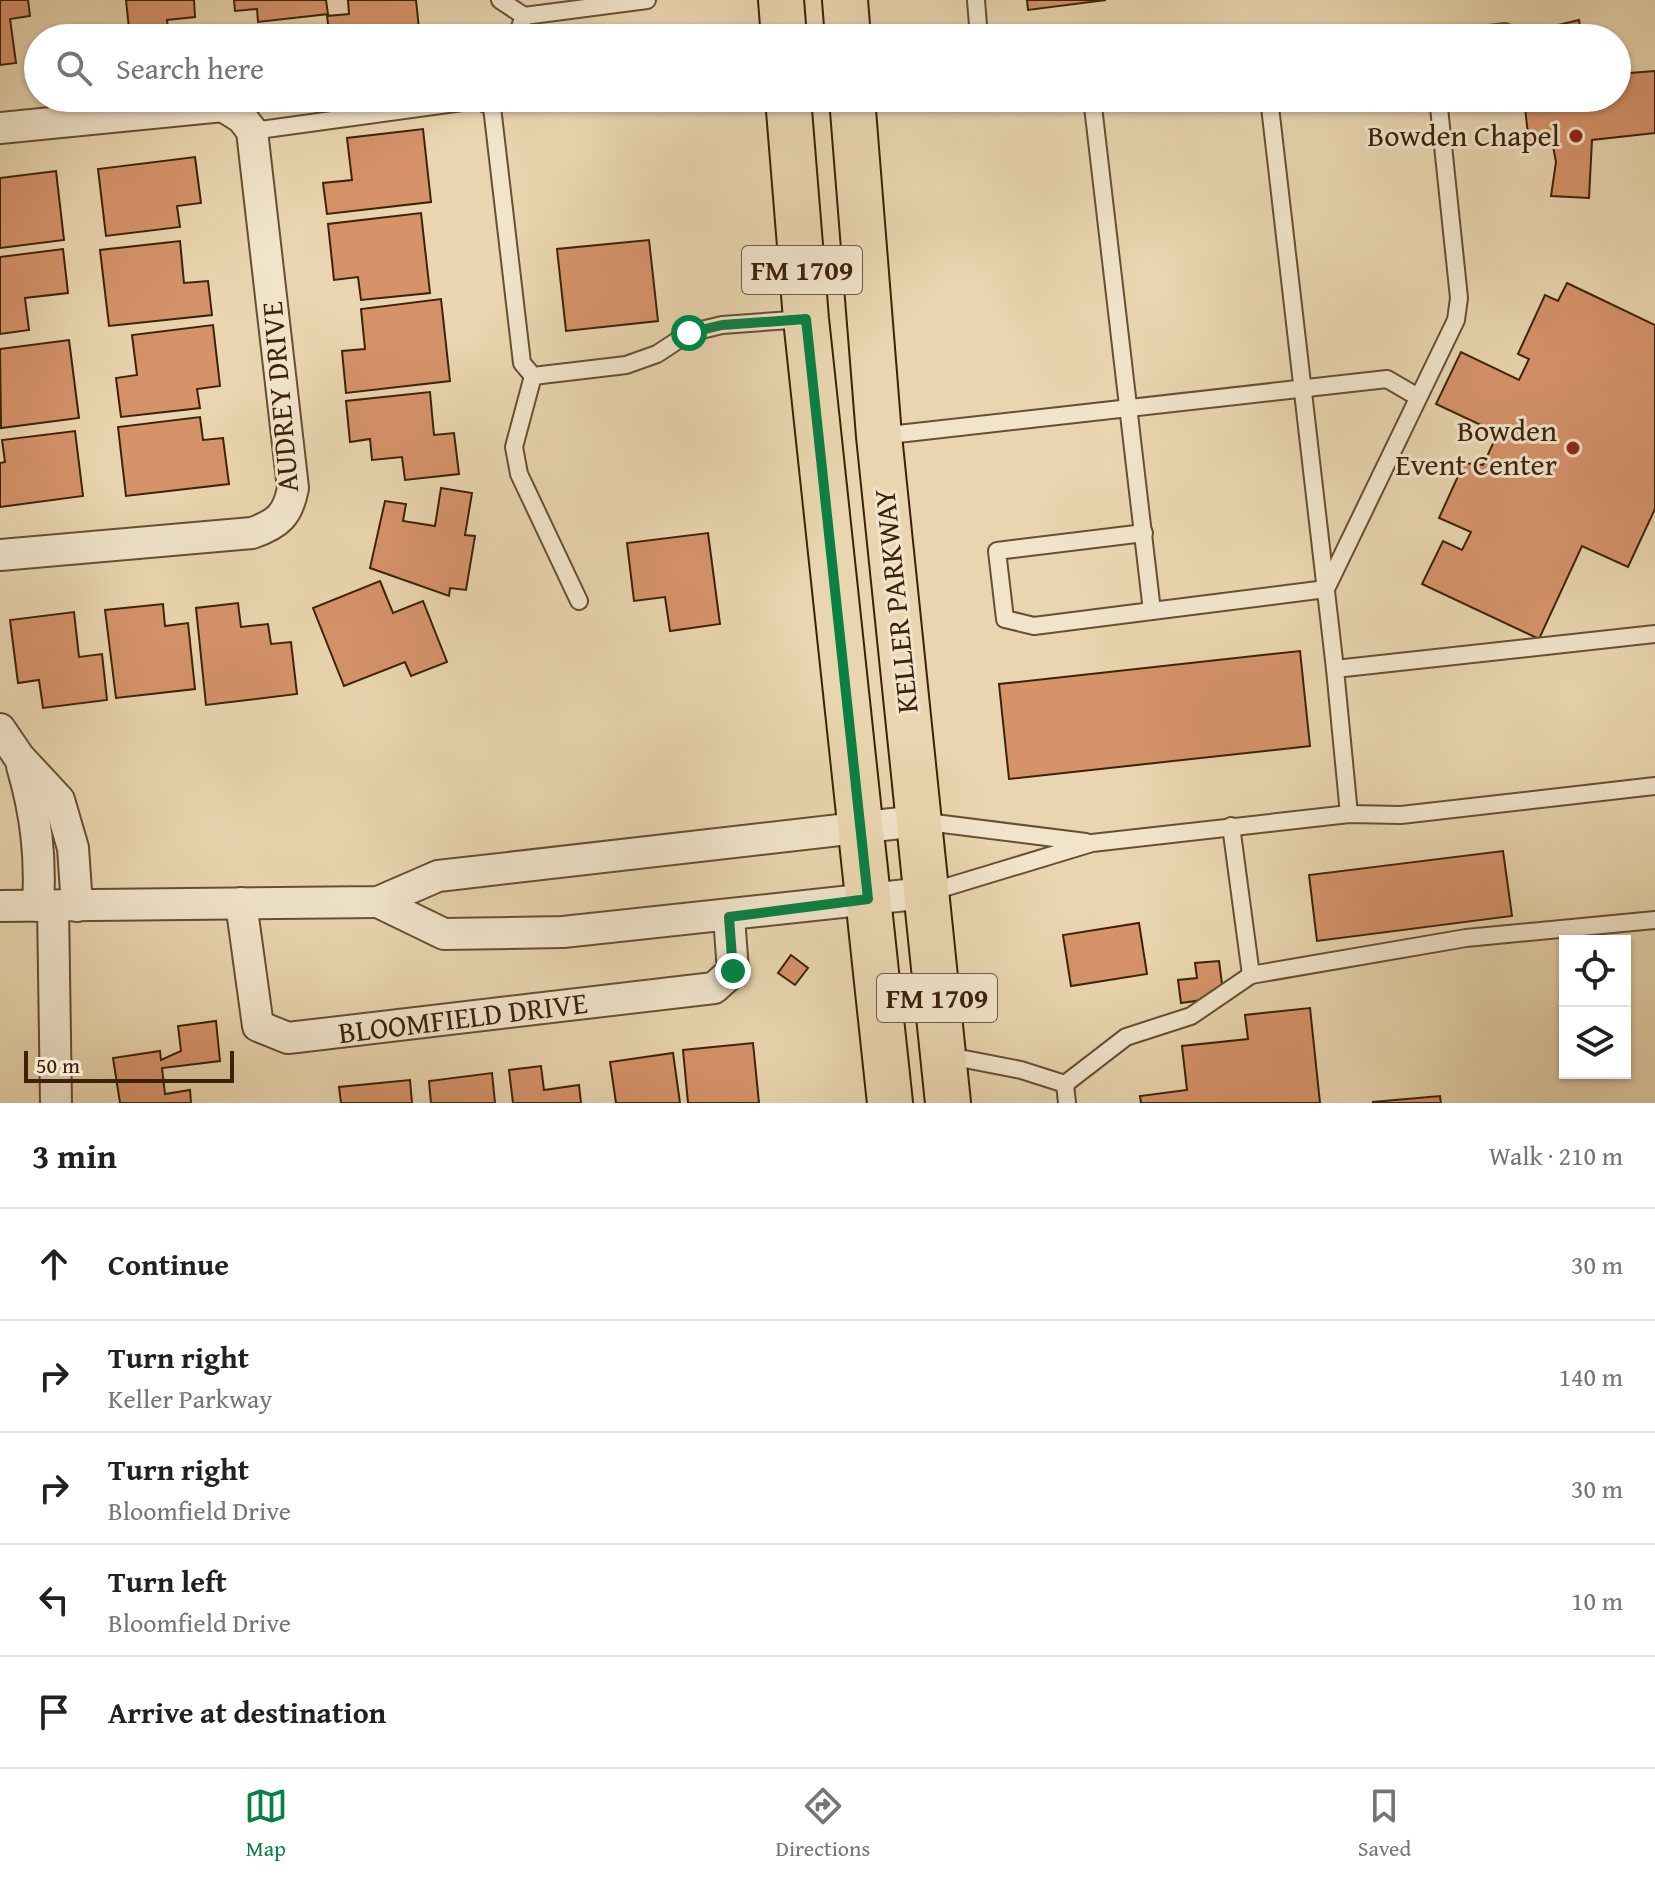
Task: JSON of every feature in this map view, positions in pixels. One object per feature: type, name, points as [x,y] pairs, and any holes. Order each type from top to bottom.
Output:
[{"type":"main road","points":[[781,0],[783,24]]},
{"type":"main road","points":[[845,0],[847,24]]},
{"type":"main road","name":"KELLER PARKWAY","points":[[789,112],[806,319],[890,1103]]},
{"type":"main road","name":"KELLER PARKWAY","points":[[853,112],[879,436],[948,1103]]},
{"type":"street","points":[[0,128],[162,112]]},
{"type":"street","points":[[232,112],[252,131]]},
{"type":"street","name":"AUDREY DRIVE","points":[[0,555],[252,533],[272,527],[289,511],[292,473],[252,131]]},
{"type":"street","points":[[0,729],[19,757],[59,800],[73,848],[56,906],[56,1103]]},
{"type":"street","points":[[0,906],[378,902],[438,876],[918,821]]},
{"type":"street","points":[[378,902],[444,934],[563,932],[729,917],[925,893]]},
{"type":"street","name":"BLOOMFIELD DRIVE","points":[[241,903],[258,1026],[288,1038],[714,988],[733,971],[729,917]]},
{"type":"lane","points":[[500,0],[524,16],[647,0]]},
{"type":"lane","points":[[976,0],[978,24]]},
{"type":"lane","points":[[521,24],[524,16]]},
{"type":"lane","points":[[252,131],[390,112]]},
{"type":"lane","points":[[495,112],[522,363],[533,376]]},
{"type":"lane","points":[[1094,112],[1131,408],[1152,611]]},
{"type":"lane","points":[[1271,112],[1349,814]]},
{"type":"lane","points":[[1326,589],[1456,320],[1459,298],[1439,112]]},
{"type":"lane","points":[[533,376],[626,365],[657,354],[689,333],[722,325],[806,319]]},
{"type":"lane","points":[[533,376],[514,447],[519,474],[579,601]]},
{"type":"lane","points":[[879,436],[1387,379],[1418,397]]},
{"type":"lane","points":[[1144,533],[997,551],[1005,619],[1034,626],[1326,589]]},
{"type":"lane","points":[[1335,669],[1655,634]]},
{"type":"lane","points":[[925,893],[1092,843],[1349,814],[1401,815],[1655,786]]},
{"type":"lane","points":[[918,821],[1092,843]]},
{"type":"lane","points":[[1231,826],[1251,975]]},
{"type":"lane","points":[[1065,1084],[1126,1037],[1191,1016],[1251,975],[1466,938],[1655,920]]},
{"type":"lane","points":[[943,1054],[1021,1070],[1065,1084]]},
{"type":"lane","points":[[1065,1084],[1067,1103]]},
{"type":"building","points":[[0,0],[28,0],[30,16],[10,19],[16,63],[0,65]]},
{"type":"building","points":[[126,0],[194,0],[195,17],[167,20],[167,24],[129,24]]},
{"type":"building","points":[[234,0],[326,0],[328,14],[258,22],[257,9],[235,11]]},
{"type":"building","points":[[348,0],[416,0],[419,24],[328,24],[327,16],[349,14]]},
{"type":"building","points":[[1027,0],[1106,0],[1028,10]]},
{"type":"building","name":"Bowden Chapel","points":[[1655,71],[1655,133],[1592,140],[1589,198],[1551,196],[1556,162],[1552,141],[1529,144],[1526,112],[1631,112],[1631,73]]},
{"type":"building","points":[[423,129],[431,202],[327,214],[323,183],[352,180],[347,138]]},
{"type":"building","points":[[195,157],[201,203],[177,206],[180,227],[106,236],[98,169]]},
{"type":"building","points":[[56,171],[64,240],[0,248],[0,178]]},
{"type":"building","points":[[421,213],[430,293],[361,300],[358,277],[334,280],[328,224]]},
{"type":"building","points":[[649,240],[658,321],[566,331],[557,249]]},
{"type":"building","points":[[180,241],[184,283],[208,281],[212,315],[109,326],[100,250]]},
{"type":"building","points":[[63,249],[68,293],[25,298],[29,330],[0,334],[0,257]]},
{"type":"building","name":"Bowden Event Center","points":[[1567,283],[1655,325],[1655,509],[1628,567],[1582,546],[1539,639],[1422,584],[1443,541],[1462,550],[1471,532],[1439,518],[1464,463],[1483,465],[1498,433],[1436,404],[1461,352],[1519,380],[1529,359],[1518,354],[1545,295],[1558,301]]},
{"type":"building","points":[[441,299],[450,381],[346,393],[342,351],[365,349],[361,309]]},
{"type":"building","points":[[213,325],[220,386],[197,389],[200,408],[121,417],[116,378],[137,375],[132,335]]},
{"type":"building","points":[[69,340],[79,418],[1,428],[0,349]]},
{"type":"building","points":[[430,392],[434,435],[454,433],[459,474],[405,480],[402,457],[372,460],[370,439],[350,442],[346,401]]},
{"type":"building","points":[[200,417],[203,440],[223,438],[229,484],[126,496],[118,427]]},
{"type":"building","points":[[75,431],[83,496],[0,507],[0,463],[5,462],[2,440]]},
{"type":"building","points":[[441,488],[472,493],[465,535],[475,536],[466,590],[450,588],[449,596],[370,568],[385,501],[406,504],[403,521],[435,526]]},
{"type":"building","points":[[708,533],[720,624],[670,631],[665,597],[634,601],[627,543]]},
{"type":"building","points":[[380,581],[393,613],[423,601],[447,662],[411,676],[405,662],[344,686],[313,608]]},
{"type":"building","points":[[238,603],[241,627],[268,624],[271,644],[291,642],[297,694],[206,705],[196,608]]},
{"type":"building","points":[[163,604],[165,626],[188,623],[195,689],[116,698],[105,610]]},
{"type":"building","points":[[74,612],[79,657],[102,654],[107,700],[43,708],[39,680],[18,683],[10,620]]},
{"type":"building","points":[[1300,651],[1310,746],[1009,779],[999,684]]},
{"type":"building","points":[[1503,851],[1512,916],[1317,941],[1309,875]]},
{"type":"building","points":[[1139,923],[1147,974],[1071,986],[1063,935]]},
{"type":"building","points":[[791,955],[808,968],[795,985],[778,973]]},
{"type":"building","points":[[1219,961],[1222,984],[1202,1000],[1181,1003],[1178,980],[1197,978],[1195,963]]},
{"type":"building","points":[[1310,1008],[1320,1103],[1141,1103],[1140,1096],[1187,1090],[1182,1046],[1248,1039],[1245,1015]]},
{"type":"building","points":[[216,1021],[220,1061],[162,1068],[165,1094],[190,1090],[191,1103],[120,1103],[113,1058],[160,1051],[161,1060],[181,1051],[178,1026]]},
{"type":"building","points":[[753,1043],[759,1103],[688,1103],[683,1050]]},
{"type":"building","points":[[673,1053],[680,1103],[616,1103],[610,1062]]},
{"type":"building","points":[[541,1066],[544,1090],[579,1085],[581,1103],[513,1103],[509,1070]]},
{"type":"building","points":[[492,1073],[495,1103],[431,1103],[429,1081]]},
{"type":"building","points":[[410,1080],[412,1103],[341,1103],[339,1087]]},
{"type":"building","points":[[1440,1096],[1441,1103],[1373,1103],[1373,1102]]},
{"type":"place","name":"Bowden Chapel","points":[[1576,136]]},
{"type":"place","name":"Bowden Event Center","points":[[1573,448]]},
{"type":"route","points":[[689,333],[722,325],[806,319],[868,899],[729,917],[733,971]]}]
